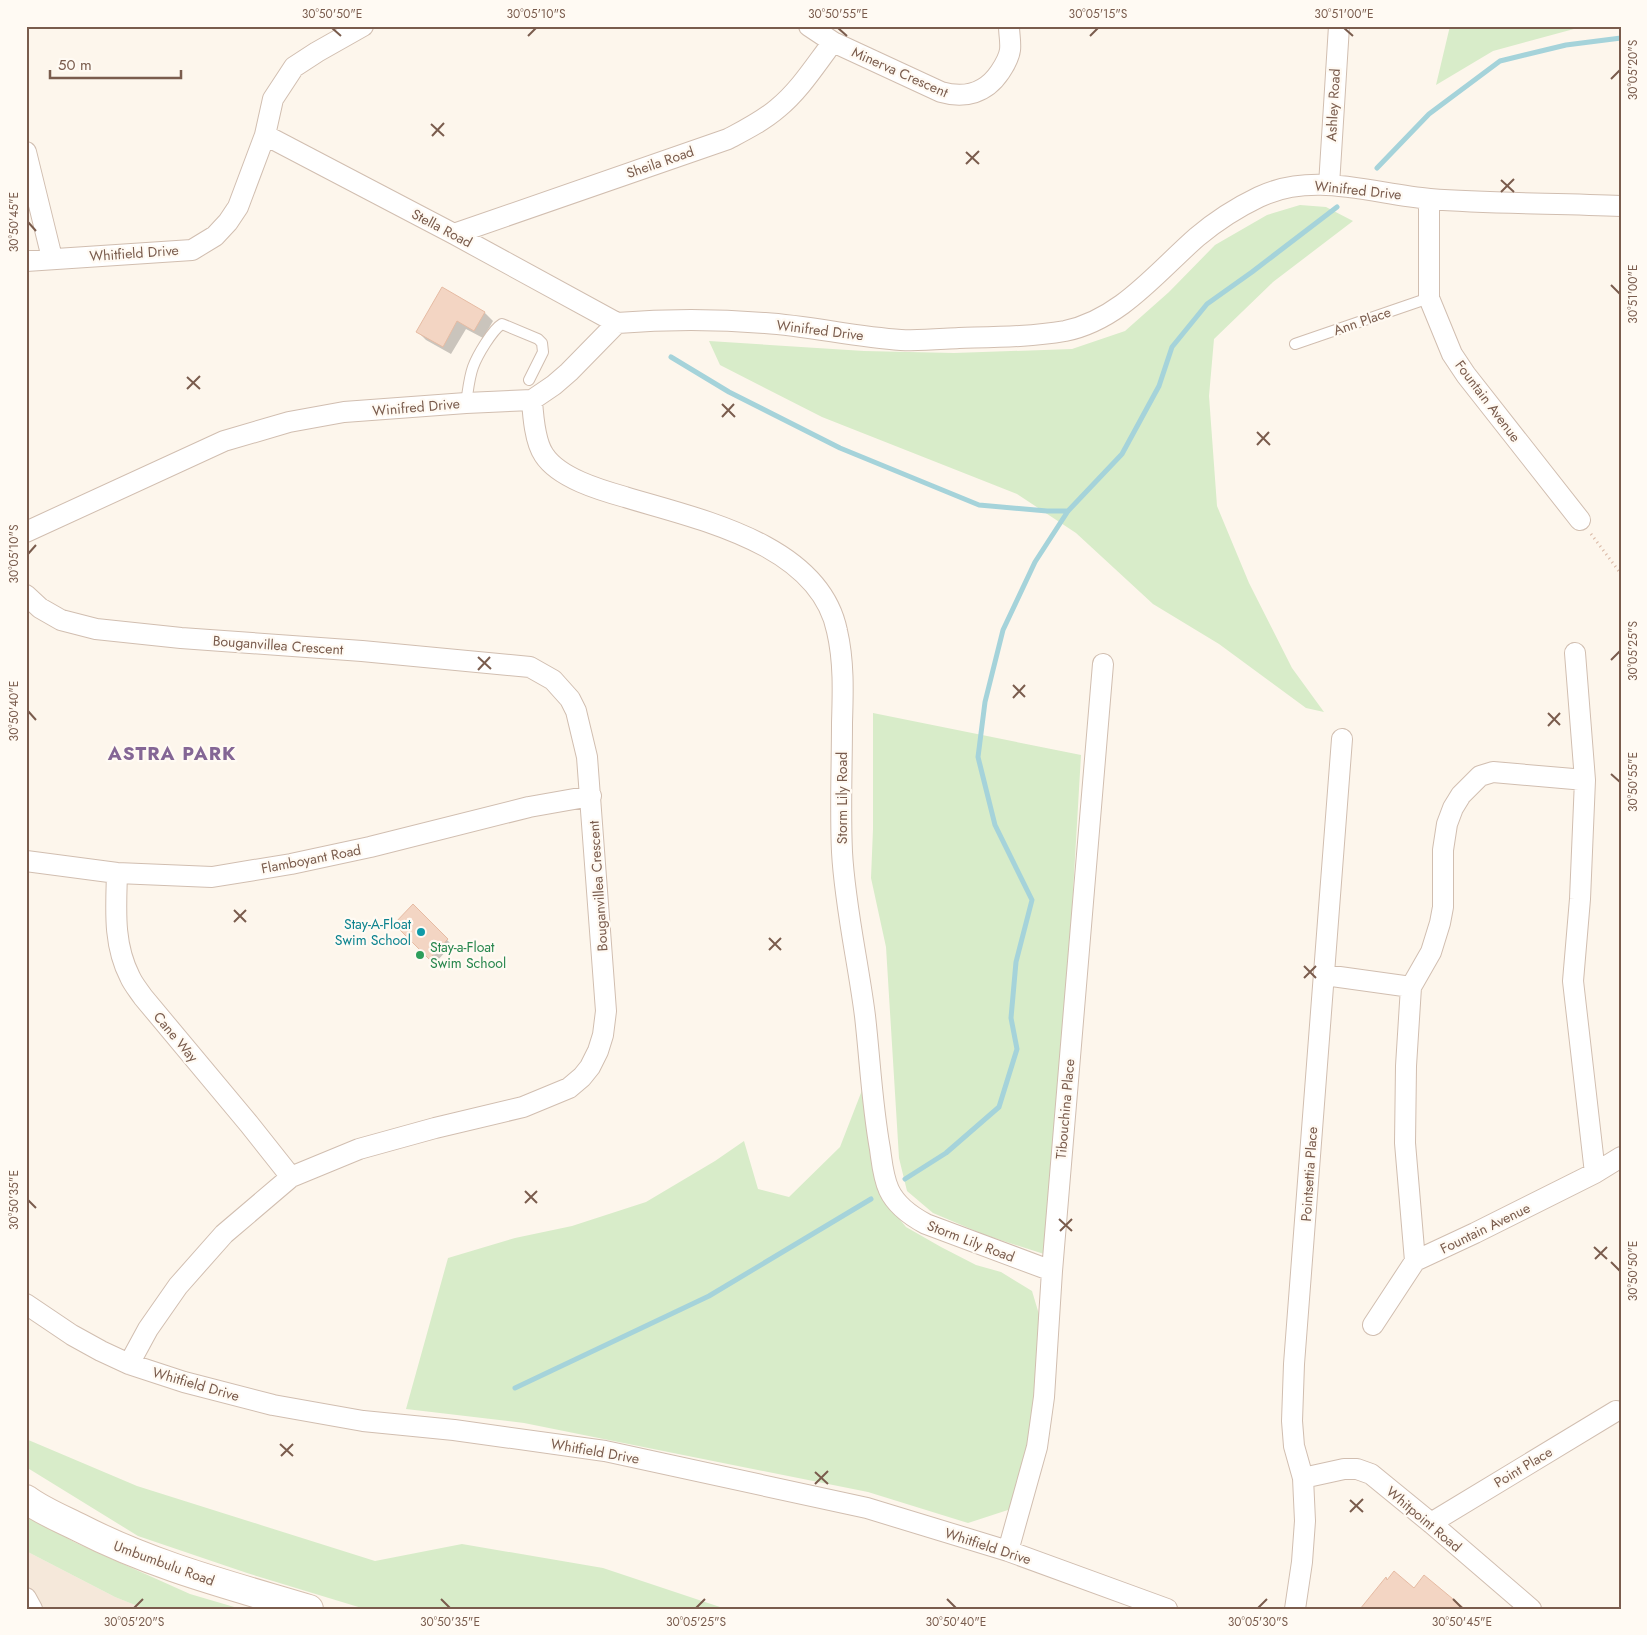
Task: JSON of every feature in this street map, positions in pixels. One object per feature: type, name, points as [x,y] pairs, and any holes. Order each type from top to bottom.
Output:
[{"type":"main road","name":"Umbumbulu Road","points":[[26,1498],[48,1512],[108,1542],[172,1568],[309,1609]]},
{"type":"street","name":"Whitfield Drive","points":[[26,261],[192,250],[215,236],[238,207],[265,136],[273,99],[294,67],[363,26]]},
{"type":"street","name":"Minerva Crescent","points":[[809,26],[833,42],[941,92],[954,96],[971,94],[994,81],[1005,65],[1010,51],[1009,26]]},
{"type":"street","name":"Ashley Road","points":[[1328,184],[1339,26]]},
{"type":"street","name":"Sheila Road","points":[[454,234],[728,139],[748,129],[778,108],[796,91],[833,42]]},
{"type":"street","name":"Stella Road","points":[[265,136],[454,234],[617,323]]},
{"type":"street","points":[[26,152],[52,258]]},
{"type":"street","name":"Winifred Drive","points":[[617,323],[659,320],[765,323],[902,340],[1005,337],[1065,331],[1100,318],[1140,291],[1203,232],[1221,218],[1262,196],[1283,189],[1311,184],[1328,184],[1429,199],[1621,206]]},
{"type":"street","name":"Fountain Avenue","points":[[1429,199],[1429,298],[1452,354],[1580,520]]},
{"type":"street","points":[[532,400],[569,372],[617,323]]},
{"type":"street","name":"Winifred Drive","points":[[26,532],[224,441],[289,422],[344,412],[532,400]]},
{"type":"street","name":"Storm Lily Road","points":[[532,400],[533,417],[542,453],[555,467],[607,492],[722,528],[764,545],[783,556],[798,569],[817,588],[831,610],[837,630],[843,677],[842,854],[865,1016],[877,1136],[884,1176],[896,1201],[914,1218],[951,1235],[1052,1271]]},
{"type":"street","name":"Bouganvillea Crescent","points":[[26,594],[40,608],[62,620],[96,629],[181,638],[362,651],[530,667],[553,680],[570,699],[576,712],[587,757],[606,1012],[603,1035],[590,1068],[569,1088],[523,1107],[359,1149],[290,1177],[224,1234],[178,1286],[148,1329],[129,1364]]},
{"type":"street","points":[[1575,653],[1585,780],[1580,899],[1573,980],[1595,1173]]},
{"type":"street","name":"Tibouchina Place","points":[[1008,1551],[1037,1447],[1044,1397],[1052,1271],[1103,664]]},
{"type":"street","name":"Pointsettia Place","points":[[1295,1609],[1302,1562],[1305,1521],[1303,1478],[1294,1446],[1293,1402],[1342,739]]},
{"type":"street","points":[[1373,1325],[1415,1261],[1405,1142],[1406,1066],[1411,987],[1431,952],[1440,924],[1443,907],[1443,850],[1447,824],[1453,808],[1461,795],[1480,776],[1492,772],[1585,780]]},
{"type":"street","name":"Flamboyant Road","points":[[26,861],[117,873],[212,876],[291,864],[370,847],[529,808],[591,796]]},
{"type":"street","name":"Cane Way","points":[[117,873],[116,932],[130,978],[143,997],[249,1124],[290,1177]]},
{"type":"street","points":[[1324,975],[1411,987]]},
{"type":"street","name":"Fountain Avenue","points":[[1415,1261],[1476,1233],[1595,1173],[1621,1156]]},
{"type":"street","name":"Whitfield Drive","points":[[26,1304],[72,1336],[101,1351],[129,1364],[184,1382],[272,1405],[363,1421],[454,1430],[605,1452],[867,1508],[1008,1551],[1157,1607]]},
{"type":"street","name":"Point Place","points":[[1431,1524],[1616,1410]]},
{"type":"street","name":"Whitpoint Road","points":[[1303,1478],[1344,1469],[1358,1469],[1371,1474],[1531,1609]]},
{"type":"street","points":[[26,1598],[32,1609]]},
{"type":"lane","name":"Ann Place","points":[[1295,344],[1429,298]]},
{"type":"lane","points":[[466,403],[475,363],[497,327],[502,324],[538,339],[542,343],[543,352],[529,380]]},
{"type":"path","points":[[1580,520],[1621,574]]},
{"type":"shaded area","points":[[26,1551],[115,1597],[145,1609],[26,1609]]},
{"type":"green space","points":[[1450,26],[1585,26],[1493,51],[1436,85]]},
{"type":"green space","points":[[1300,205],[1326,207],[1353,221],[1273,282],[1214,339],[1209,396],[1217,506],[1249,583],[1292,668],[1324,712],[1306,708],[1219,644],[1153,604],[1076,533],[1017,494],[822,417],[720,365],[709,341],[864,351],[954,353],[1072,349],[1125,331],[1169,292],[1215,245],[1267,215]]},
{"type":"green space","points":[[873,713],[1081,755],[1069,961],[1044,1254],[985,1235],[933,1213],[907,1191],[899,1158],[886,947],[871,878]]},
{"type":"green space","points":[[866,1080],[888,1205],[906,1227],[976,1265],[1001,1272],[1032,1291],[1041,1321],[1036,1398],[1026,1457],[1011,1509],[968,1523],[868,1492],[524,1423],[406,1409],[448,1258],[515,1238],[572,1226],[646,1202],[715,1161],[744,1141],[758,1189],[789,1197],[840,1147]]},
{"type":"green space","points":[[26,1439],[137,1486],[375,1561],[462,1544],[603,1568],[726,1609],[365,1609],[247,1573],[138,1536],[26,1467]]},
{"type":"green space","points":[[26,1513],[74,1542],[190,1594],[241,1609],[145,1609],[115,1597],[26,1551]]},
{"type":"building","points":[[442,287],[485,312],[474,331],[457,321],[443,347],[416,332]]},
{"type":"building","name":"Stay-A-Float Swim School","points":[[413,904],[448,939],[429,959],[394,924]]},
{"type":"building","points":[[1394,1571],[1414,1588],[1424,1575],[1465,1609],[1360,1609],[1386,1577],[1387,1580]]},
{"type":"waterway","points":[[1377,168],[1429,114],[1500,61],[1566,45],[1621,38]]},
{"type":"waterway","points":[[905,1179],[946,1153],[999,1107],[1017,1049],[1011,1018],[1016,962],[1032,900],[995,825],[978,757],[985,702],[1003,630],[1035,562],[1068,511],[1122,454],[1159,386],[1172,347],[1207,304],[1337,207]]},
{"type":"waterway","points":[[671,357],[729,392],[840,448],[979,505],[1068,511]]},
{"type":"waterway","points":[[515,1388],[709,1296],[871,1199]]},
{"type":"place","name":"Stay-A-Float Swim School","points":[[421,932]]},
{"type":"place","name":"Stay-a-Float Swim School","points":[[420,955]]},
{"type":"district","name":"ASTRA PARK","points":[[172,753]]}]
